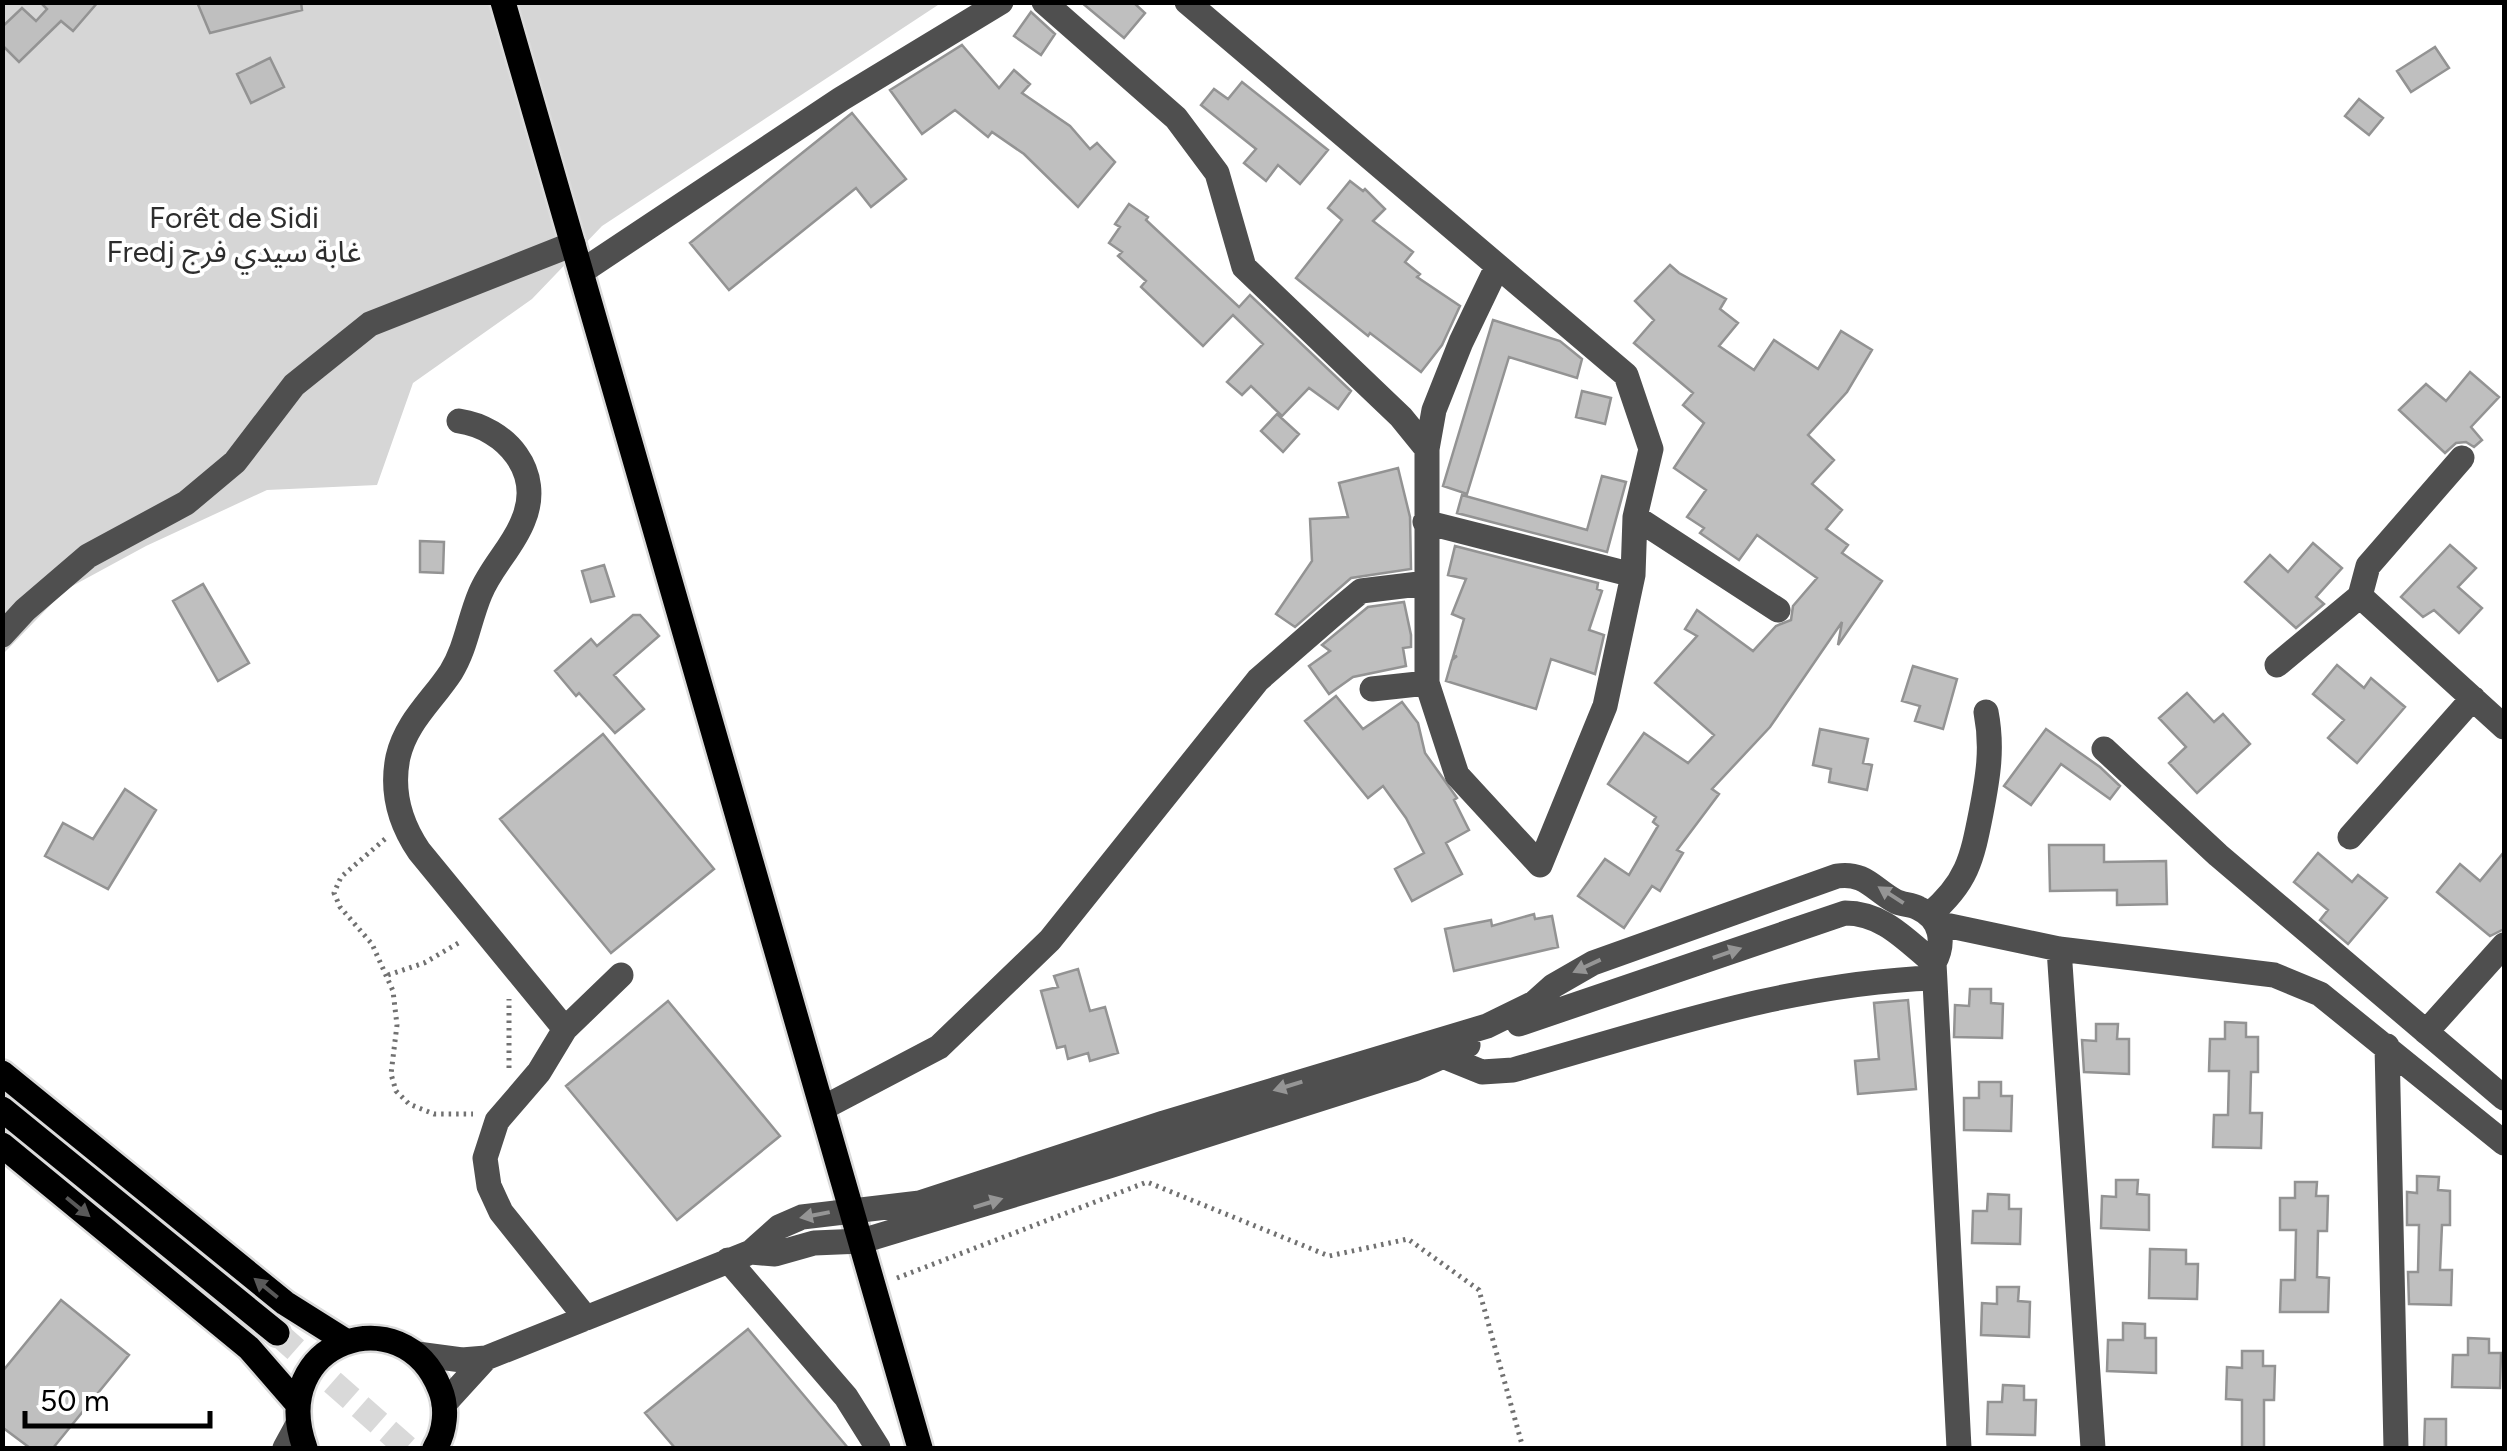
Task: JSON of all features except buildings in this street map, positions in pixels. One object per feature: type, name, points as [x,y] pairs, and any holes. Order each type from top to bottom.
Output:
[{"type":"main road","points":[[503,2],[920,1448]]},
{"type":"main road","points":[[2,1073],[285,1303],[348,1342]]},
{"type":"main road","points":[[2,1109],[277,1333]]},
{"type":"main road","points":[[2,1146],[248,1348],[296,1431]]},
{"type":"main road","points":[[296,1431],[302,1382],[313,1364],[328,1351],[348,1342],[371,1338],[395,1342],[416,1354],[432,1372],[459,1448]]},
{"type":"main road","points":[[435,1448],[444,1411]]},
{"type":"street","points":[[581,272],[841,99],[1001,2]]},
{"type":"street","points":[[1044,2],[1176,118],[1216,174],[1244,267],[1401,418],[1427,449]]},
{"type":"street","points":[[1187,2],[1498,266],[1626,376],[1651,449],[1635,517],[1633,575],[1605,706],[1540,864],[1458,776],[1427,683],[1427,449],[1434,410],[1498,266]]},
{"type":"street","points":[[2,634],[88,556],[186,503],[235,462],[294,385],[370,324],[573,244]]},
{"type":"street","points":[[460,421],[488,428],[512,447],[526,472],[528,500],[522,526],[480,593],[458,659],[404,739],[396,784],[406,829],[419,852],[565,1029]]},
{"type":"street","points":[[2277,665],[2360,596],[2368,566],[2462,458]]},
{"type":"street","points":[[1635,517],[1778,610]]},
{"type":"street","points":[[1425,522],[1633,575]]},
{"type":"street","points":[[823,1108],[938,1047],[1050,940],[1258,680],[1362,591],[1427,583]]},
{"type":"street","points":[[2360,596],[2504,726]]},
{"type":"street","points":[[1372,689],[1427,683]]},
{"type":"street","points":[[2350,837],[2473,698]]},
{"type":"street","points":[[1932,919],[1954,891],[1975,851],[1991,762],[1986,712]]},
{"type":"street","points":[[2104,749],[2218,854],[2504,1098]]},
{"type":"street","points":[[1167,1135],[1487,1026],[1534,1003],[1593,963],[1848,875],[1868,880],[1894,900],[1932,919],[2059,949],[2274,975],[2320,994],[2504,1142]]},
{"type":"street","points":[[416,1354],[462,1360],[486,1358],[739,1256],[790,1222],[819,1214],[920,1204],[1446,1056],[1493,1033],[1844,913],[1858,913],[1884,922],[1934,971]]},
{"type":"street","points":[[1932,919],[1941,944],[1934,971],[1959,1448]]},
{"type":"street","points":[[2426,1032],[2504,945]]},
{"type":"street","points":[[2059,949],[2093,1448]]},
{"type":"street","points":[[1446,1056],[1482,1072],[1513,1070],[1783,995],[1934,971]]},
{"type":"street","points":[[586,1318],[501,1212],[488,1186],[488,1144],[497,1120],[539,1072],[565,1029],[621,974]]},
{"type":"street","points":[[2387,1046],[2396,1448]]},
{"type":"street","points":[[739,1256],[775,1254],[814,1243],[862,1241],[1106,1154]]},
{"type":"street","points":[[739,1256],[846,1397],[878,1448]]},
{"type":"street","points":[[444,1411],[486,1358]]},
{"type":"path","points":[[406,829],[386,838],[341,877],[335,886],[340,907],[372,944],[388,974],[398,1025],[391,1074],[396,1092],[409,1104],[434,1114],[460,1116],[480,1112]]},
{"type":"path","points":[[388,974],[442,954],[480,926]]},
{"type":"path","points":[[509,1106],[510,962]]},
{"type":"path","points":[[875,1286],[1147,1182],[1329,1256],[1408,1239],[1479,1290],[1523,1448]]},
{"type":"green space","name":"Forêt de Sidi Fredj غابة سيدي فرج","points":[[3,3],[941,3],[602,226],[532,299],[413,383],[377,485],[267,490],[146,546],[65,590],[3,654]]},
{"type":"tunnel","points":[[277,1333],[407,1448]]}]
